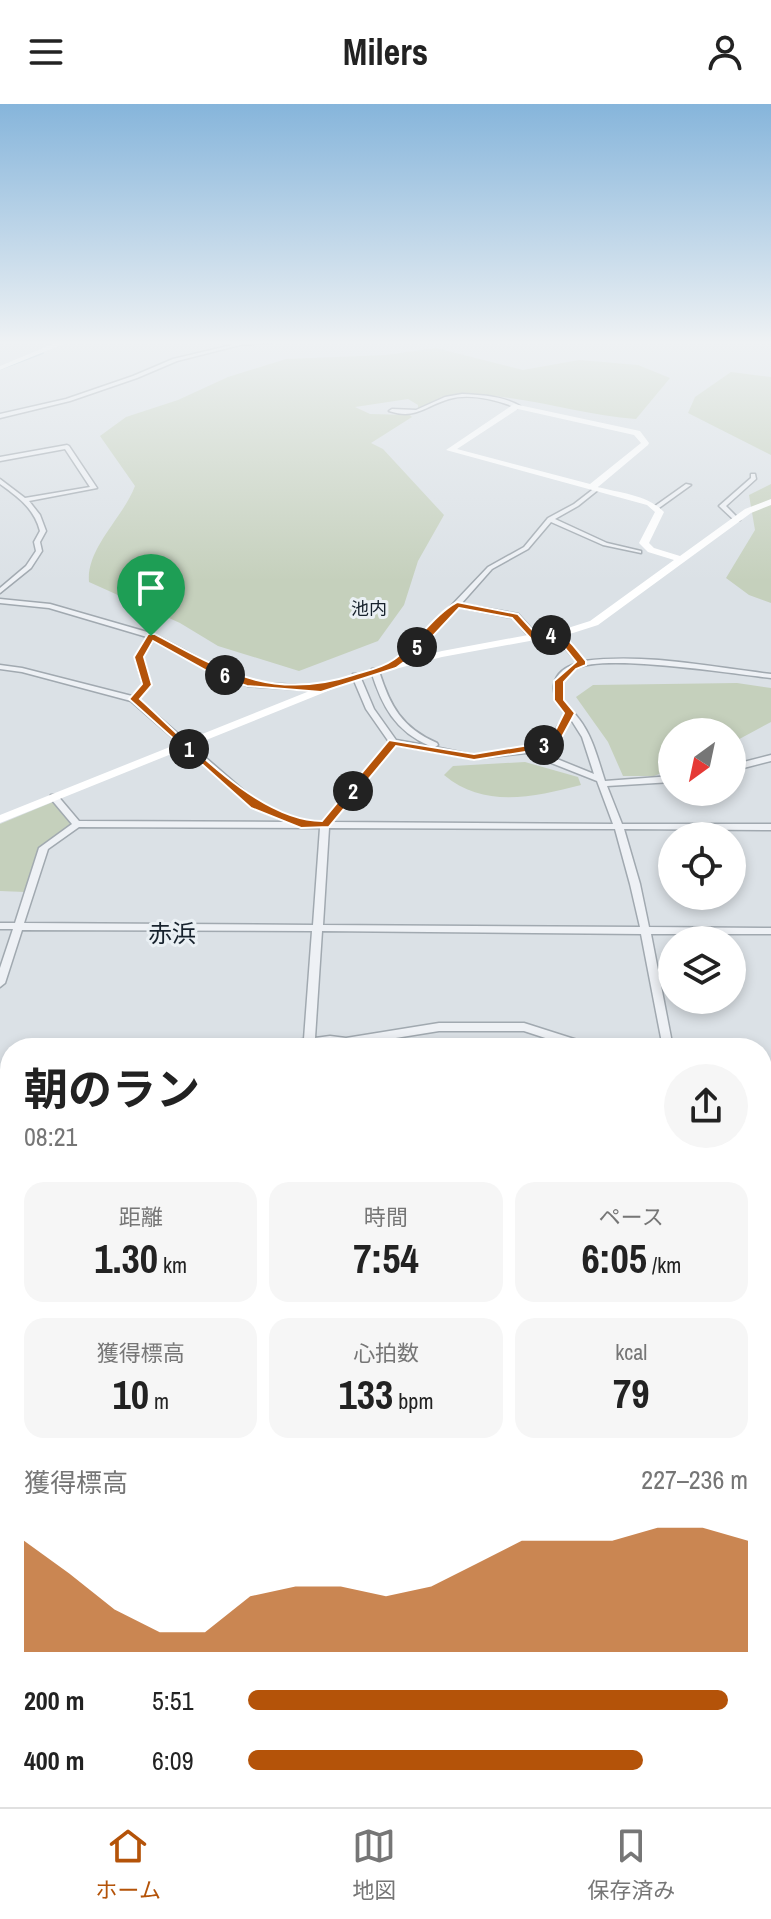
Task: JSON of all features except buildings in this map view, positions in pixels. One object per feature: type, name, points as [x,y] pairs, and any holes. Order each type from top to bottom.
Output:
[{"type":"street","points":[[494,421],[450,451],[657,507]]},
{"type":"street","points":[[392,666],[415,649],[490,568],[526,548],[550,519],[576,505],[645,443],[637,433],[586,421]]},
{"type":"street","points":[[0,459],[67,447],[94,488],[23,500]]},
{"type":"street","points":[[737,520],[722,506],[754,478],[753,475]]},
{"type":"street","points":[[0,481],[40,518],[43,527],[37,542],[39,551],[29,567],[0,591]]},
{"type":"street","points":[[657,507],[688,485]]},
{"type":"street","points":[[0,819],[356,676],[594,623],[748,511],[771,502]]},
{"type":"street","points":[[657,507],[659,515],[644,543],[651,550],[682,560]]},
{"type":"street","points":[[550,519],[605,544],[639,552]]},
{"type":"street","points":[[0,601],[50,606],[151,636],[220,673],[251,684],[321,689]]},
{"type":"street","points":[[457,605],[515,616],[534,637]]},
{"type":"street","points":[[554,634],[582,663]]},
{"type":"street","points":[[134,699],[147,685],[139,657],[151,636]]},
{"type":"street","points":[[666,1038],[620,826],[585,737],[559,700],[557,688],[564,675],[582,663],[637,662],[771,676]]},
{"type":"street","points":[[0,667],[134,699],[255,805],[301,825]]},
{"type":"street","points":[[0,676],[18,669]]},
{"type":"street","points":[[375,671],[386,704],[410,734],[455,752]]},
{"type":"street","points":[[356,676],[370,709],[393,742],[485,757],[527,750],[552,741],[570,713]]},
{"type":"street","points":[[309,1038],[325,825],[393,742]]},
{"type":"street","points":[[527,750],[601,782],[658,780]]},
{"type":"street","points":[[746,764],[771,758]]},
{"type":"street","points":[[54,797],[77,824]]},
{"type":"street","points":[[0,983],[44,848],[77,824],[771,827]]},
{"type":"street","points":[[0,926],[771,931]]},
{"type":"street","points":[[371,1038],[439,1027],[524,1027],[558,1038]]},
{"type":"green space","points":[[120,421],[405,421],[371,443],[383,449],[444,515],[418,561],[404,605],[378,641],[299,671],[218,646],[180,623],[89,582],[93,557],[135,486],[100,436]]},
{"type":"green space","points":[[705,421],[771,421],[771,455]]},
{"type":"green space","points":[[771,484],[771,603],[749,595],[726,578],[755,530],[749,495]]},
{"type":"green space","points":[[737,683],[771,688],[771,722],[746,735],[746,718],[658,718],[658,774],[623,776],[608,742],[576,697],[593,685]]},
{"type":"green space","points":[[525,762],[578,777],[581,785],[528,796],[493,796],[459,786],[444,775],[453,766]]},
{"type":"green space","points":[[53,802],[72,824],[39,848],[25,892],[0,891],[0,824]]},
{"type":"district","name":"池内","points":[[369,608]]},
{"type":"district","name":"赤浜","points":[[172,933]]},
{"type":"route","points":[[457,605],[515,616],[534,637],[554,634],[582,663],[572,667],[559,681],[557,695],[570,713],[552,741],[527,750],[485,757],[393,742],[325,825],[301,825],[255,805],[134,699],[147,685],[139,657],[151,636],[220,673],[251,684],[321,689],[392,666],[415,649],[457,605]]}]
